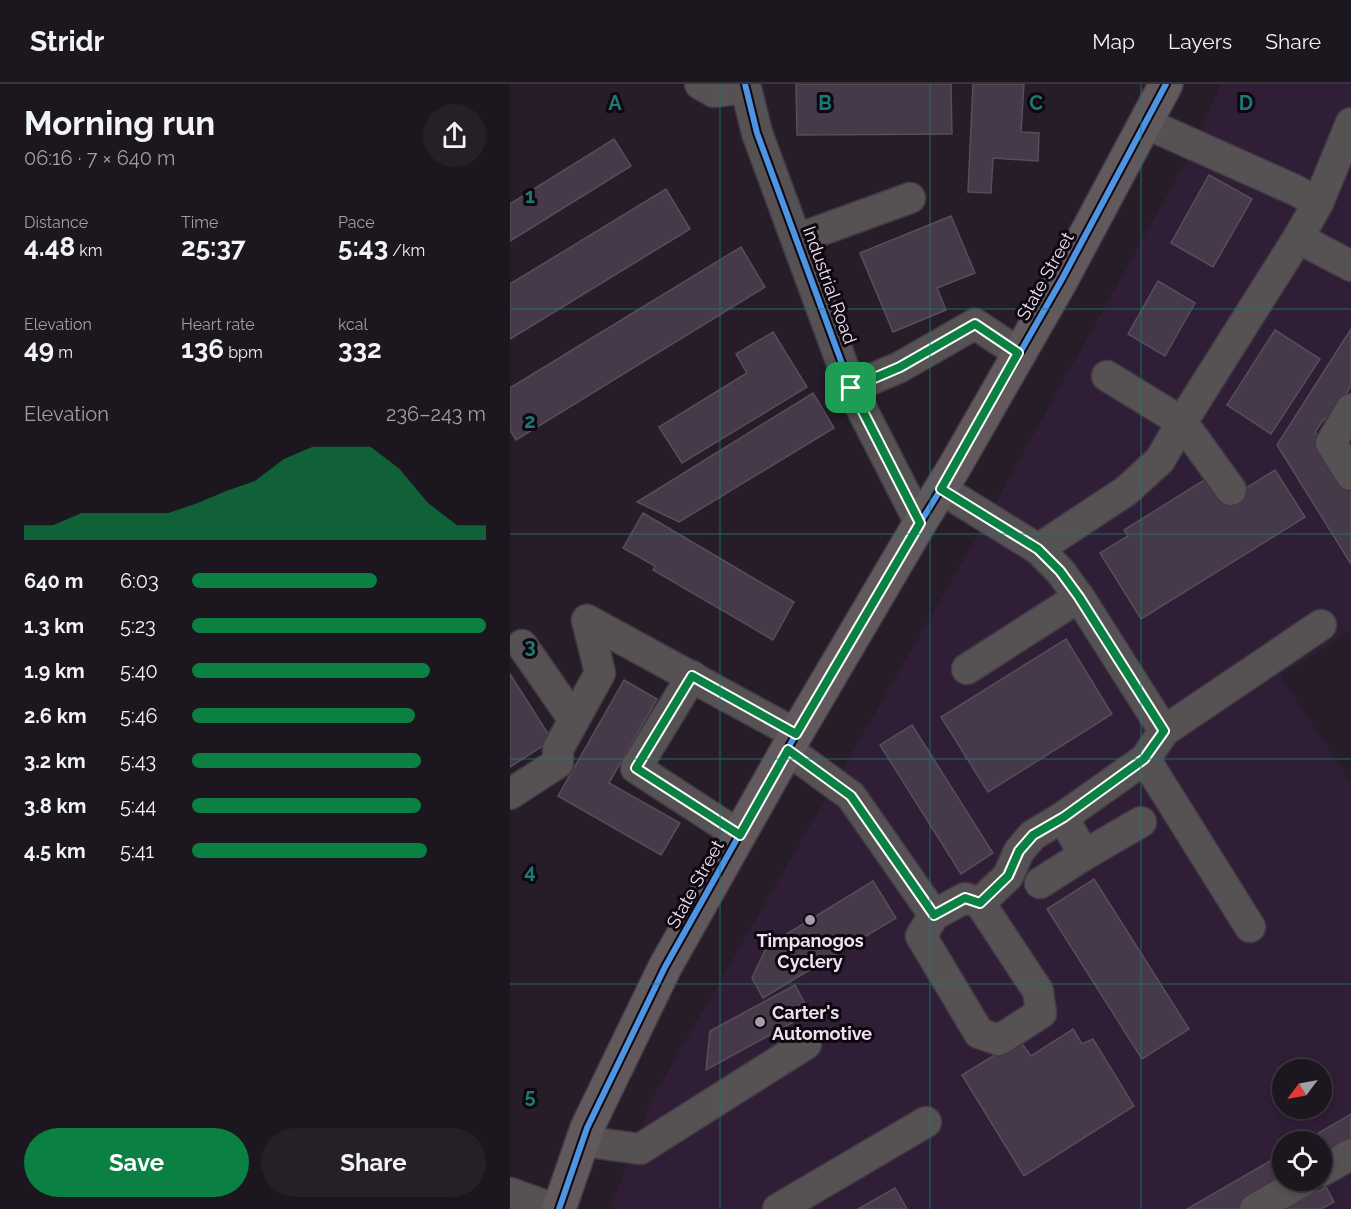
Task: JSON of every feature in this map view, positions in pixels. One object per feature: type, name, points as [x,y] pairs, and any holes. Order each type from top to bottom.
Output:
[{"type":"main road","name":"State Street","points":[[557,1209],[582,1141],[621,1055],[665,967],[792,742],[1062,279],[1166,84]]},
{"type":"street","points":[[700,84],[714,92],[745,86]]},
{"type":"street","name":"Industrial Road","points":[[745,86],[757,133],[851,388],[920,523]]},
{"type":"street","points":[[1145,123],[1318,202]]},
{"type":"street","points":[[1038,549],[1126,491],[1160,460],[1298,238],[1318,202],[1351,123]]},
{"type":"street","points":[[797,239],[910,198]]},
{"type":"street","points":[[1298,238],[1351,266]]},
{"type":"street","points":[[851,388],[900,367],[975,324],[1018,353]]},
{"type":"street","points":[[1107,376],[1182,422],[1231,490]]},
{"type":"street","points":[[1351,409],[1331,443],[1351,475]]},
{"type":"street","points":[[941,489],[1038,549],[1060,571],[1164,731]]},
{"type":"street","points":[[967,669],[1079,597]]},
{"type":"street","points":[[510,794],[558,763],[558,749],[600,673],[587,620],[692,676],[792,742],[851,796],[934,915]]},
{"type":"street","points":[[980,903],[1008,876],[1019,851],[1033,835],[1064,817],[1144,759],[1164,731],[1321,625]]},
{"type":"street","points":[[522,645],[574,720]]},
{"type":"street","points":[[692,676],[636,768],[740,835]]},
{"type":"street","points":[[1144,759],[1250,927]]},
{"type":"street","points":[[1064,817],[1084,855]]},
{"type":"street","points":[[1040,883],[1141,822]]},
{"type":"street","points":[[965,898],[980,903],[1038,991],[1041,1013],[999,1040],[979,1033],[921,936],[934,915],[965,898]]},
{"type":"street","points":[[582,1141],[640,1149],[806,1044]]},
{"type":"street","points":[[778,1209],[926,1122]]},
{"type":"street","points":[[1332,1165],[1351,1154]]},
{"type":"street","points":[[1255,1209],[1286,1191]]},
{"type":"street","points":[[510,1193],[557,1209]]},
{"type":"shaded area","points":[[1221,84],[1351,84],[1351,631],[1280,675],[1351,782],[1351,1209],[617,1209],[611,1206],[652,1099],[964,559],[1189,156]]},
{"type":"building","points":[[796,84],[951,84],[952,134],[797,135]]},
{"type":"building","points":[[973,84],[1024,84],[1021,132],[1039,133],[1038,161],[993,158],[991,193],[968,192]]},
{"type":"building","points":[[614,139],[631,166],[510,241],[510,204]]},
{"type":"building","points":[[1209,175],[1252,199],[1213,267],[1171,243]]},
{"type":"building","points":[[666,189],[690,229],[510,339],[510,284]]},
{"type":"building","points":[[951,216],[975,273],[937,288],[946,310],[893,332],[860,253]]},
{"type":"building","points":[[741,247],[765,287],[516,440],[510,430],[510,388]]},
{"type":"building","points":[[1158,281],[1195,303],[1165,356],[1128,334]]},
{"type":"building","points":[[1351,329],[1351,386],[1328,422],[1324,419],[1315,432],[1351,490],[1351,564],[1277,445]]},
{"type":"building","points":[[1275,330],[1320,359],[1271,434],[1227,405]]},
{"type":"building","points":[[773,332],[807,387],[682,463],[659,427],[747,373],[736,354]]},
{"type":"building","points":[[813,393],[834,428],[679,522],[637,502]]},
{"type":"building","points":[[1275,470],[1305,517],[1141,619],[1100,553],[1128,536],[1124,530],[1209,477],[1224,502]]},
{"type":"building","points":[[643,513],[794,602],[773,640],[653,570],[655,566],[623,548]]},
{"type":"building","points":[[1066,639],[1112,714],[988,792],[941,717]]},
{"type":"building","points":[[510,674],[552,740],[510,767]]},
{"type":"building","points":[[624,680],[657,699],[609,783],[680,823],[661,855],[558,796]]},
{"type":"building","points":[[912,725],[993,853],[961,874],[880,745]]},
{"type":"building","points":[[1094,879],[1189,1029],[1142,1059],[1047,909]]},
{"type":"building","points":[[873,881],[896,918],[763,998],[752,978],[767,946]]},
{"type":"building","name":"Carter's Automotive","points":[[795,985],[810,1013],[706,1070],[710,1031]]},
{"type":"building","points":[[1073,1029],[1082,1044],[1093,1039],[1134,1106],[1024,1176],[962,1075],[1019,1040],[1031,1056]]},
{"type":"building","points":[[1351,1114],[1351,1143],[1332,1154],[1332,1131],[1322,1131]]},
{"type":"building","points":[[1272,1160],[1272,1188],[1237,1209],[1187,1209]]},
{"type":"building","points":[[895,1188],[907,1209],[858,1209]]},
{"type":"building","points":[[1319,1191],[1328,1191],[1334,1202],[1321,1209],[1286,1209]]},
{"type":"cycle path","points":[[745,84],[757,133],[851,388],[920,523]]},
{"type":"cycle path","points":[[559,1209],[587,1128],[665,967],[796,734],[955,466],[1062,279],[1166,84]]},
{"type":"place","name":"Timpanogos Cyclery","points":[[810,920]]},
{"type":"place","name":"Carter's Automotive","points":[[760,1022]]},
{"type":"route","points":[[975,324],[1018,353],[941,489],[1038,549],[1060,571],[1164,731],[1144,759],[1064,817],[1033,835],[1019,851],[1008,876],[980,903],[965,898],[934,915],[851,796],[788,750],[740,835],[636,768],[692,676],[796,734],[920,523],[851,388],[900,367],[975,324]]}]
